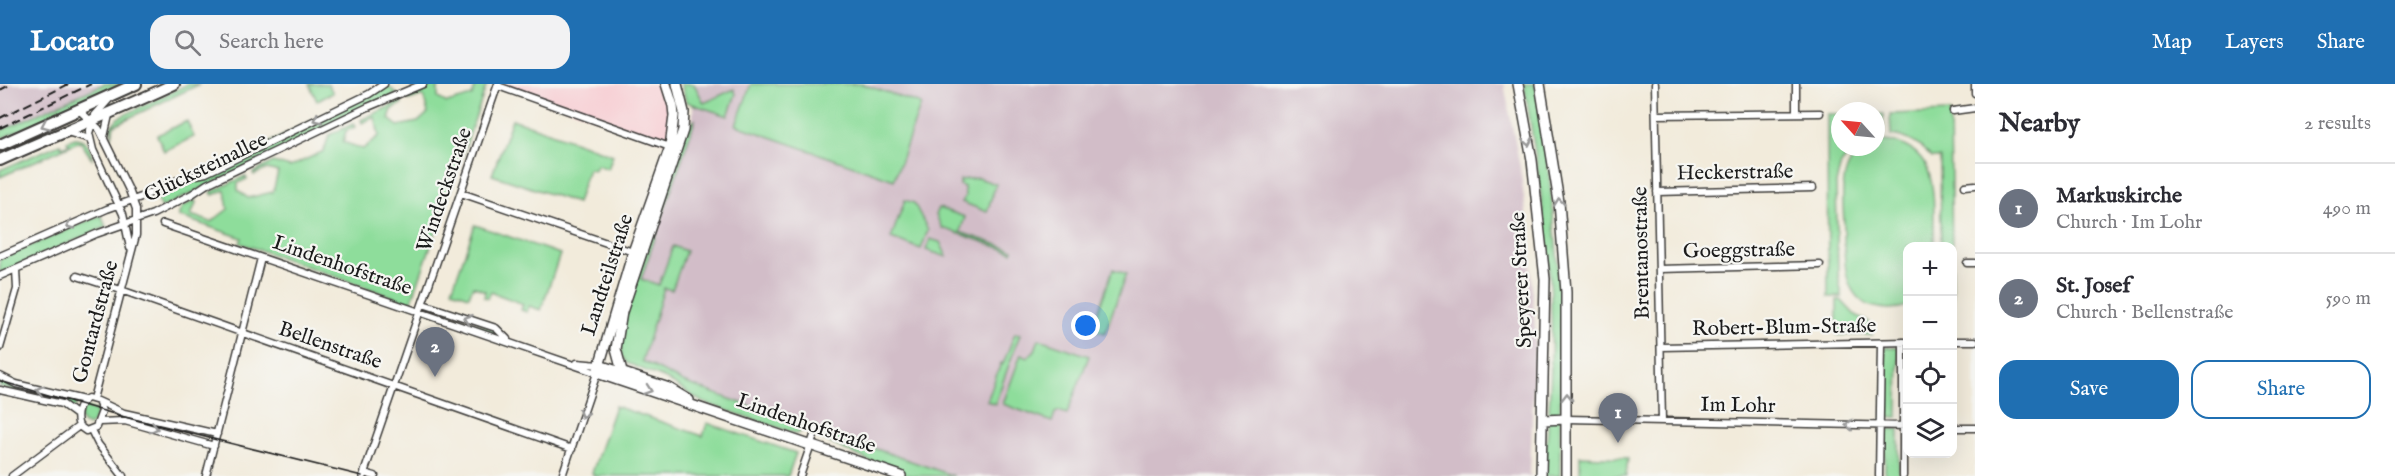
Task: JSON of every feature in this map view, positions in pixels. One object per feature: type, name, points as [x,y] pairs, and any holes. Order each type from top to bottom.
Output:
[{"type":"main road","points":[[0,145],[136,84]]},
{"type":"main road","points":[[0,160],[64,131],[109,115],[174,84]]},
{"type":"street","name":"Glücksteinallee","points":[[0,256],[182,178],[209,171],[369,94],[384,84]]},
{"type":"street","name":"Glücksteinallee","points":[[0,276],[160,210],[192,195],[207,184],[369,107],[423,84]]},
{"type":"street","name":"Landteilstraße","points":[[562,476],[598,369],[633,252],[670,147],[674,116],[666,84]]},
{"type":"street","name":"Landteilstraße","points":[[622,371],[616,349],[622,312],[683,130],[684,112],[677,84]]},
{"type":"street","name":"Speyerer Straße","points":[[1518,84],[1532,160],[1545,279],[1541,476]]},
{"type":"street","name":"Speyerer Straße","points":[[1540,84],[1559,202],[1566,292],[1566,476]]},
{"type":"street","name":"Brentanostraße","points":[[1655,84],[1662,421]]},
{"type":"street","points":[[1796,84],[1796,112]]},
{"type":"street","points":[[1975,84],[1975,93]]},
{"type":"street","points":[[498,85],[670,147]]},
{"type":"street","name":"Windeckstraße","points":[[364,475],[498,85]]},
{"type":"street","points":[[64,131],[90,139],[89,127],[92,120],[113,95]]},
{"type":"street","points":[[1953,111],[1975,108]]},
{"type":"street","name":"Gontardstraße","points":[[79,110],[92,120],[104,137],[134,200],[136,219],[136,232],[95,400]]},
{"type":"street","points":[[1656,115],[1820,113]]},
{"type":"street","points":[[104,137],[109,115]]},
{"type":"street","name":"Gontardstraße","points":[[90,139],[126,223],[131,254]]},
{"type":"street","points":[[1965,186],[1975,185]]},
{"type":"street","name":"Heckerstraße","points":[[1657,192],[1813,188]]},
{"type":"street","points":[[461,193],[633,252]]},
{"type":"street","name":"Lindenhofstraße","points":[[163,224],[509,342],[598,369],[670,398],[901,476]]},
{"type":"street","points":[[206,476],[261,258]]},
{"type":"street","points":[[1967,263],[1975,263]]},
{"type":"street","name":"Goeggstraße","points":[[1659,269],[1820,265]]},
{"type":"street","points":[[0,348],[17,289],[16,269]]},
{"type":"street","name":"Bellenstraße","points":[[77,276],[572,449]]},
{"type":"street","name":"Lindenhofstraße","points":[[423,304],[496,328],[509,342]]},
{"type":"street","points":[[1957,341],[1975,341]]},
{"type":"street","name":"Robert-Blum-Straße","points":[[1661,347],[1903,342]]},
{"type":"street","points":[[1879,476],[1881,343]]},
{"type":"street","points":[[1905,350],[1905,404]]},
{"type":"street","name":"Lindenhofstraße","points":[[598,369],[622,371],[669,388],[699,406]]},
{"type":"street","points":[[0,376],[16,384],[84,400],[95,400],[124,412],[217,434]]},
{"type":"street","points":[[0,390],[62,404],[77,415]]},
{"type":"street","points":[[84,400],[77,415],[79,426],[86,431],[99,422],[102,410],[95,400]]},
{"type":"street","points":[[1543,420],[1567,419]]},
{"type":"street","name":"Im Lohr","points":[[1567,419],[1903,426]]},
{"type":"street","points":[[99,422],[125,421],[214,446]]},
{"type":"street","points":[[12,476],[79,426]]},
{"type":"street","points":[[800,476],[818,427]]},
{"type":"street","points":[[1957,428],[1975,428]]},
{"type":"street","points":[[90,430],[123,476]]},
{"type":"street","points":[[1904,458],[1904,476]]},
{"type":"street","points":[[364,475],[375,476]]},
{"type":"shaded area","points":[[0,84],[104,84],[29,120],[28,118],[0,131]]},
{"type":"shaded area","points":[[500,84],[664,84],[670,101],[669,144]]},
{"type":"shaded area","points":[[688,84],[1504,84],[1520,167],[1527,221],[1535,328],[1530,476],[949,476],[683,383],[633,362],[640,278],[693,124],[693,102]]},
{"type":"green space","points":[[104,84],[122,84],[0,139],[0,131]]},
{"type":"green space","points":[[188,84],[200,84],[114,125],[112,137],[111,126],[118,118]]},
{"type":"green space","points":[[309,84],[328,84],[333,93],[317,101]]},
{"type":"green space","points":[[386,84],[397,94],[161,208],[156,196],[205,175]]},
{"type":"green space","points":[[436,84],[444,84],[438,87],[438,98],[447,103],[472,96],[476,84],[487,84],[411,303],[240,243],[242,238],[178,216],[182,207],[195,200],[191,215],[211,222],[228,209],[225,190],[213,195],[211,192],[245,176],[247,179],[238,183],[238,190],[248,198],[273,192],[278,172],[267,169],[254,175],[253,173],[273,162],[290,167],[324,151],[329,135],[353,124],[355,127],[346,131],[343,142],[363,149],[379,136],[375,117],[362,123],[361,120],[401,101],[402,104],[392,109],[389,119],[398,126],[418,122],[428,113],[423,95],[409,100],[408,97]]},
{"type":"green space","points":[[681,84],[694,84],[704,103],[734,89],[736,94],[728,116],[686,102]]},
{"type":"green space","points":[[751,84],[862,84],[921,104],[894,180],[736,125]]},
{"type":"green space","points":[[1524,84],[1535,84],[1545,135],[1561,293],[1560,476],[1544,476],[1551,378],[1550,279],[1539,182]]},
{"type":"green space","points":[[1950,112],[1952,242],[1941,242],[1940,158],[1932,158],[1914,142],[1891,135],[1890,114]]},
{"type":"green space","points":[[1827,114],[1831,114],[1831,156],[1847,156],[1841,164],[1836,183],[1838,274],[1842,297],[1828,297]]},
{"type":"green space","points":[[73,119],[75,121],[0,154],[0,151]]},
{"type":"green space","points":[[512,119],[613,155],[608,169],[597,165],[595,170],[588,169],[577,203],[492,175]]},
{"type":"green space","points":[[695,120],[641,279],[659,285],[673,246],[686,251],[672,290],[664,288],[642,361],[683,382],[805,426],[805,429],[797,434],[702,402],[666,379],[627,363],[622,356],[624,318],[687,124]]},
{"type":"green space","points":[[187,121],[194,137],[164,151],[157,135]]},
{"type":"green space","points":[[79,138],[88,145],[92,159],[80,141],[0,177],[0,170],[60,144],[62,147],[69,144],[67,141]]},
{"type":"green space","points":[[1885,141],[1903,145],[1916,153],[1925,164],[1930,177],[1934,208],[1934,242],[1903,242],[1903,307],[1889,309],[1871,306],[1853,292],[1849,282],[1845,258],[1843,185],[1852,159],[1856,156],[1885,156]]},
{"type":"green space","points":[[978,178],[996,184],[987,212],[962,202],[965,196],[960,180]]},
{"type":"green space","points":[[905,200],[914,203],[928,230],[921,249],[891,238]]},
{"type":"green space","points":[[939,208],[965,217],[960,232],[1013,250],[1012,252],[942,228],[936,215]]},
{"type":"green space","points":[[101,215],[106,227],[0,273],[0,259]]},
{"type":"green space","points":[[475,225],[560,254],[541,310],[529,306],[527,312],[521,310],[523,304],[491,292],[488,298],[484,297],[485,291],[473,286],[469,296],[452,290]]},
{"type":"green space","points":[[930,239],[940,242],[947,257],[926,250]]},
{"type":"green space","points":[[1113,269],[1126,274],[1105,333],[1092,329]]},
{"type":"green space","points":[[1837,300],[1841,300],[1854,314],[1869,322],[1872,335],[1837,335]]},
{"type":"green space","points":[[428,307],[495,330],[500,336],[427,310]]},
{"type":"green space","points":[[1015,333],[1020,334],[995,404],[987,401]]},
{"type":"green space","points":[[1039,339],[1089,356],[1067,414],[1059,411],[1055,413],[1052,422],[1003,404],[1021,354],[1028,357],[1035,350]]},
{"type":"green space","points":[[1885,347],[1899,347],[1898,417],[1885,418]]},
{"type":"green space","points":[[0,378],[78,401],[74,409],[61,402],[0,387]]},
{"type":"green space","points":[[83,406],[97,411],[93,423],[88,426],[80,419]]},
{"type":"green space","points":[[615,406],[703,436],[707,423],[796,453],[788,476],[594,476],[592,473]]},
{"type":"green space","points":[[825,429],[830,433],[954,476],[912,476],[878,465],[817,437]]},
{"type":"green space","points":[[1885,429],[1899,429],[1899,476],[1885,476]]},
{"type":"green space","points":[[1580,456],[1628,458],[1626,476],[1580,476]]},
{"type":"tram line","points":[[0,381],[121,416],[362,476]]},
{"type":"railway","points":[[0,90],[12,84]]},
{"type":"railway","points":[[0,118],[69,84]]},
{"type":"railway","points":[[0,128],[91,84]]},
{"type":"place","name":"St. Josef","points":[[435,377]]},
{"type":"place","name":"Markuskirche","points":[[1618,443]]}]
